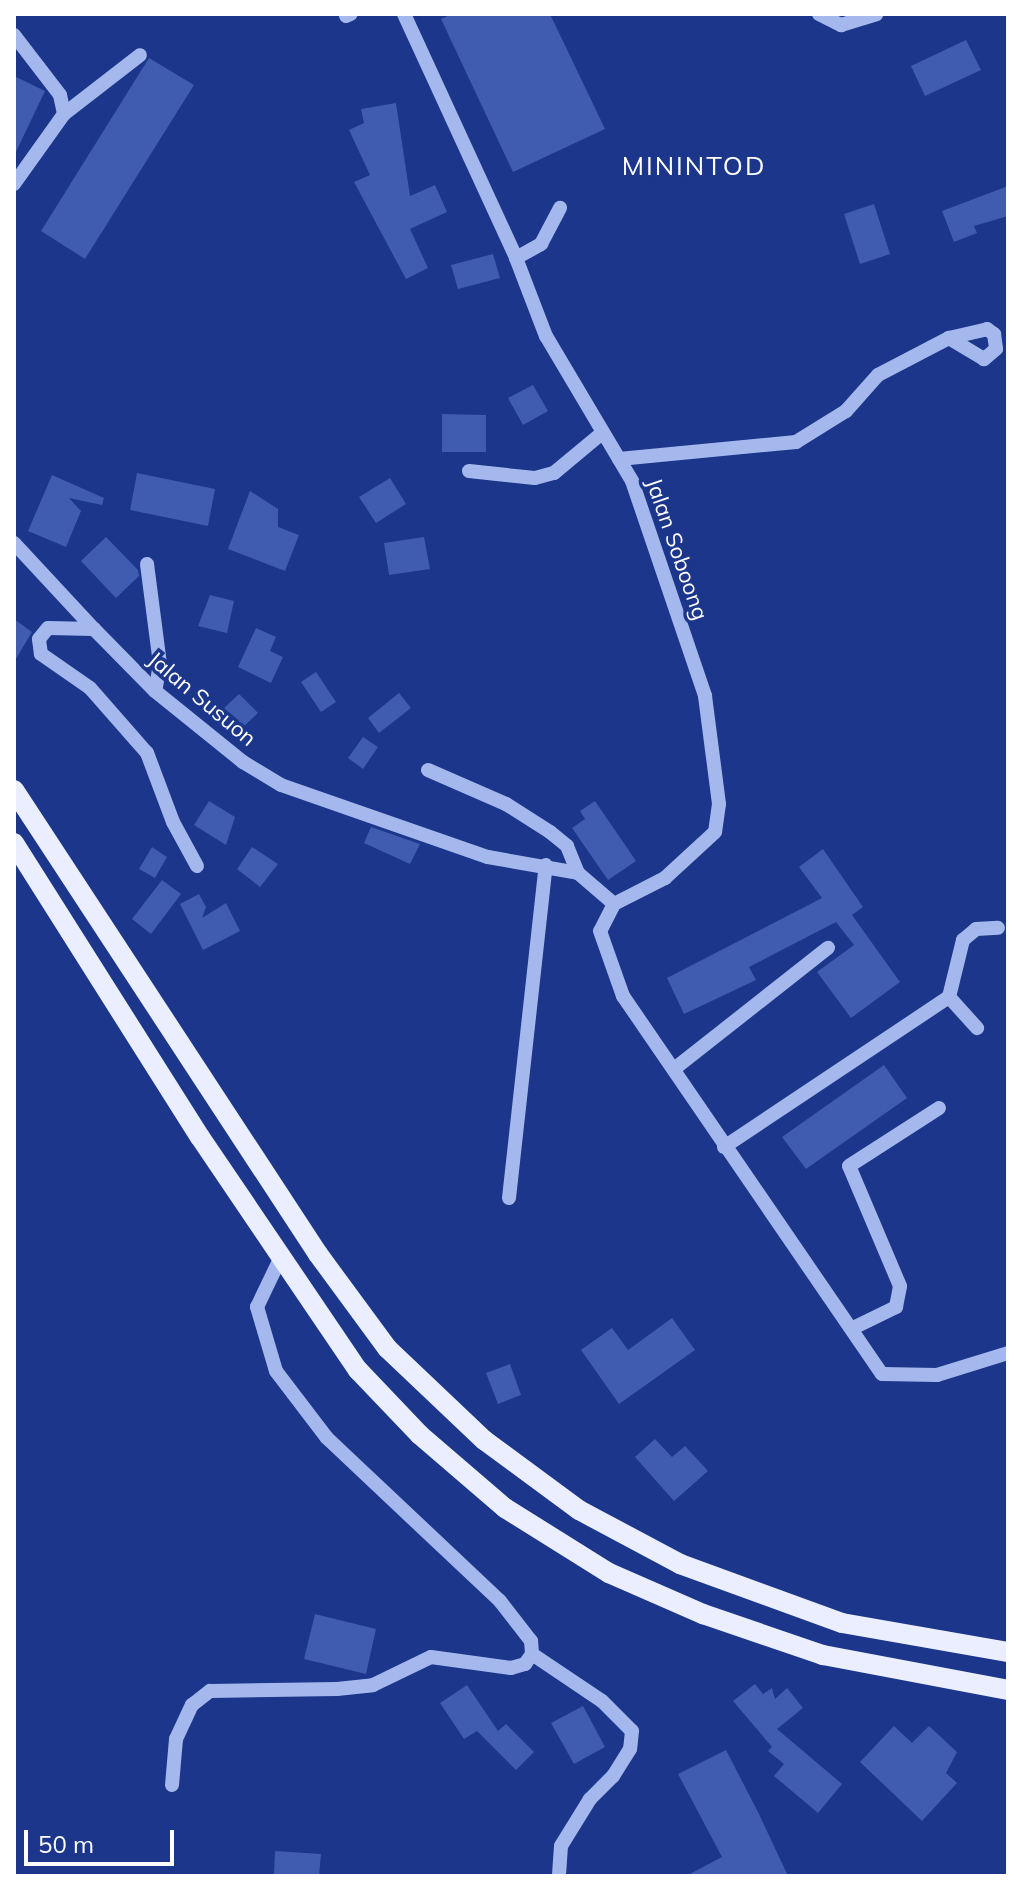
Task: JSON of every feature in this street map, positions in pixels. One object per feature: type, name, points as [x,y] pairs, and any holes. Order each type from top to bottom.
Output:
[{"type":"main road","points":[[14,790],[318,1254],[387,1348],[484,1440],[579,1510],[680,1564],[842,1623],[1008,1652]]},
{"type":"main road","points":[[14,843],[280,1259],[358,1370],[420,1435],[505,1508],[609,1573],[703,1614],[823,1655],[1008,1690]]},
{"type":"street","name":"Jalan Soboong","points":[[404,14],[516,258],[546,336],[632,481],[705,696],[719,804],[715,832],[693,857],[614,904]]},
{"type":"street","points":[[819,14],[841,25],[876,14]]},
{"type":"street","points":[[14,35],[60,95],[64,114]]},
{"type":"street","points":[[14,184],[64,114],[140,55]]},
{"type":"street","points":[[516,258],[541,244],[560,208]]},
{"type":"street","points":[[619,459],[796,442],[846,411],[878,375],[949,338]]},
{"type":"street","points":[[469,471],[535,478],[554,473],[602,433]]},
{"type":"street","name":"Jalan Susuon","points":[[14,543],[155,691],[243,762],[281,785],[488,857],[578,873],[614,904]]},
{"type":"street","points":[[147,564],[160,654],[155,691]]},
{"type":"street","points":[[94,629],[48,628],[39,639],[41,654],[90,688],[147,753],[173,822],[197,866]]},
{"type":"street","points":[[428,770],[506,804],[550,832],[567,846],[578,873]]},
{"type":"street","points":[[509,1198],[546,865]]},
{"type":"street","points":[[614,904],[600,931],[605,956],[623,996],[882,1374],[900,1378],[937,1375],[1008,1353]]},
{"type":"street","points":[[724,1147],[949,997],[963,940],[976,929],[998,928]]},
{"type":"street","points":[[674,1069],[828,948]]},
{"type":"street","points":[[949,997],[977,1028]]},
{"type":"street","points":[[853,1328],[896,1307],[900,1286],[849,1166],[939,1108]]},
{"type":"street","points":[[172,1785],[176,1739],[192,1705],[210,1691],[337,1689],[373,1685],[431,1657],[511,1668],[525,1664],[532,1654],[531,1641],[500,1601],[327,1438],[276,1371],[257,1307],[280,1259]]},
{"type":"street","points":[[532,1654],[602,1701],[632,1731],[630,1749],[613,1776],[590,1799],[561,1846],[559,1876]]},
{"type":"building","points":[[452,14],[550,14],[605,129],[513,172],[441,19]]},
{"type":"building","points":[[966,40],[981,70],[925,96],[911,66]]},
{"type":"building","points":[[149,58],[194,85],[85,259],[41,231]]},
{"type":"building","points":[[14,76],[45,91],[14,156]]},
{"type":"building","points":[[396,103],[410,196],[435,185],[447,212],[410,229],[428,268],[406,279],[354,182],[370,175],[349,130],[364,123],[361,109]]},
{"type":"building","points":[[1008,186],[1008,216],[974,226],[977,233],[954,242],[942,211]]},
{"type":"building","points":[[874,204],[890,254],[860,264],[844,214]]},
{"type":"building","points":[[493,254],[500,278],[458,289],[451,265]]},
{"type":"building","points":[[533,385],[548,411],[523,425],[508,398]]},
{"type":"building","points":[[442,414],[486,415],[486,452],[442,452]]},
{"type":"building","points":[[137,473],[215,489],[208,526],[130,510]]},
{"type":"building","points":[[52,475],[104,498],[102,505],[69,498],[81,511],[66,547],[28,531]]},
{"type":"building","points":[[390,478],[406,504],[376,523],[359,497]]},
{"type":"building","points":[[250,491],[278,509],[278,527],[299,535],[285,571],[228,549]]},
{"type":"building","points":[[106,537],[138,570],[139,576],[116,598],[81,561]]},
{"type":"building","points":[[424,537],[430,569],[389,575],[384,543]]},
{"type":"building","points":[[210,595],[234,601],[227,633],[198,626]]},
{"type":"building","points":[[14,619],[32,632],[14,662]]},
{"type":"building","points":[[256,628],[276,637],[270,651],[283,657],[271,683],[238,667]]},
{"type":"building","points":[[316,672],[336,702],[321,712],[301,682]]},
{"type":"building","points":[[399,693],[411,708],[379,733],[368,718]]},
{"type":"building","points":[[239,694],[258,713],[242,728],[223,709]]},
{"type":"building","points":[[363,737],[378,747],[363,769],[348,758]]},
{"type":"building","points":[[209,801],[235,817],[226,845],[194,825]]},
{"type":"building","points":[[595,801],[636,861],[608,880],[572,828],[585,819],[580,811]]},
{"type":"building","points":[[371,827],[420,844],[410,864],[364,843]]},
{"type":"building","points":[[152,847],[167,857],[155,878],[139,869]]},
{"type":"building","points":[[252,847],[278,864],[260,887],[237,869]]},
{"type":"building","points":[[823,849],[863,907],[852,915],[900,982],[851,1018],[817,972],[854,945],[836,922],[749,967],[756,980],[684,1014],[667,978],[822,898],[799,867]]},
{"type":"building","points":[[162,880],[181,894],[151,934],[132,919]]},
{"type":"building","points":[[199,894],[206,907],[202,918],[226,903],[240,931],[203,950],[180,904]]},
{"type":"building","points":[[884,1065],[907,1098],[806,1169],[782,1137]]},
{"type":"building","points":[[672,1318],[695,1350],[619,1404],[581,1350],[612,1328],[628,1350]]},
{"type":"building","points":[[510,1364],[521,1395],[498,1404],[486,1373]]},
{"type":"building","points":[[655,1439],[672,1457],[685,1446],[708,1471],[674,1501],[635,1457]]},
{"type":"building","points":[[315,1614],[376,1629],[366,1674],[304,1659]]},
{"type":"building","points":[[755,1684],[763,1694],[772,1688],[775,1699],[787,1688],[803,1708],[777,1729],[842,1784],[818,1813],[774,1776],[784,1764],[768,1751],[772,1747],[733,1701]]},
{"type":"building","points":[[467,1685],[498,1731],[506,1724],[534,1752],[516,1770],[477,1731],[464,1739],[440,1703]]},
{"type":"building","points":[[583,1706],[605,1747],[574,1764],[551,1723]]},
{"type":"building","points":[[894,1726],[912,1743],[929,1726],[957,1752],[946,1773],[957,1783],[922,1821],[860,1762]]},
{"type":"building","points":[[726,1750],[788,1876],[686,1876],[722,1857],[678,1774]]},
{"type":"building","points":[[275,1851],[321,1854],[319,1876],[274,1876]]},
{"type":"district","name":"MININTOD","points":[[694,166]]}]
